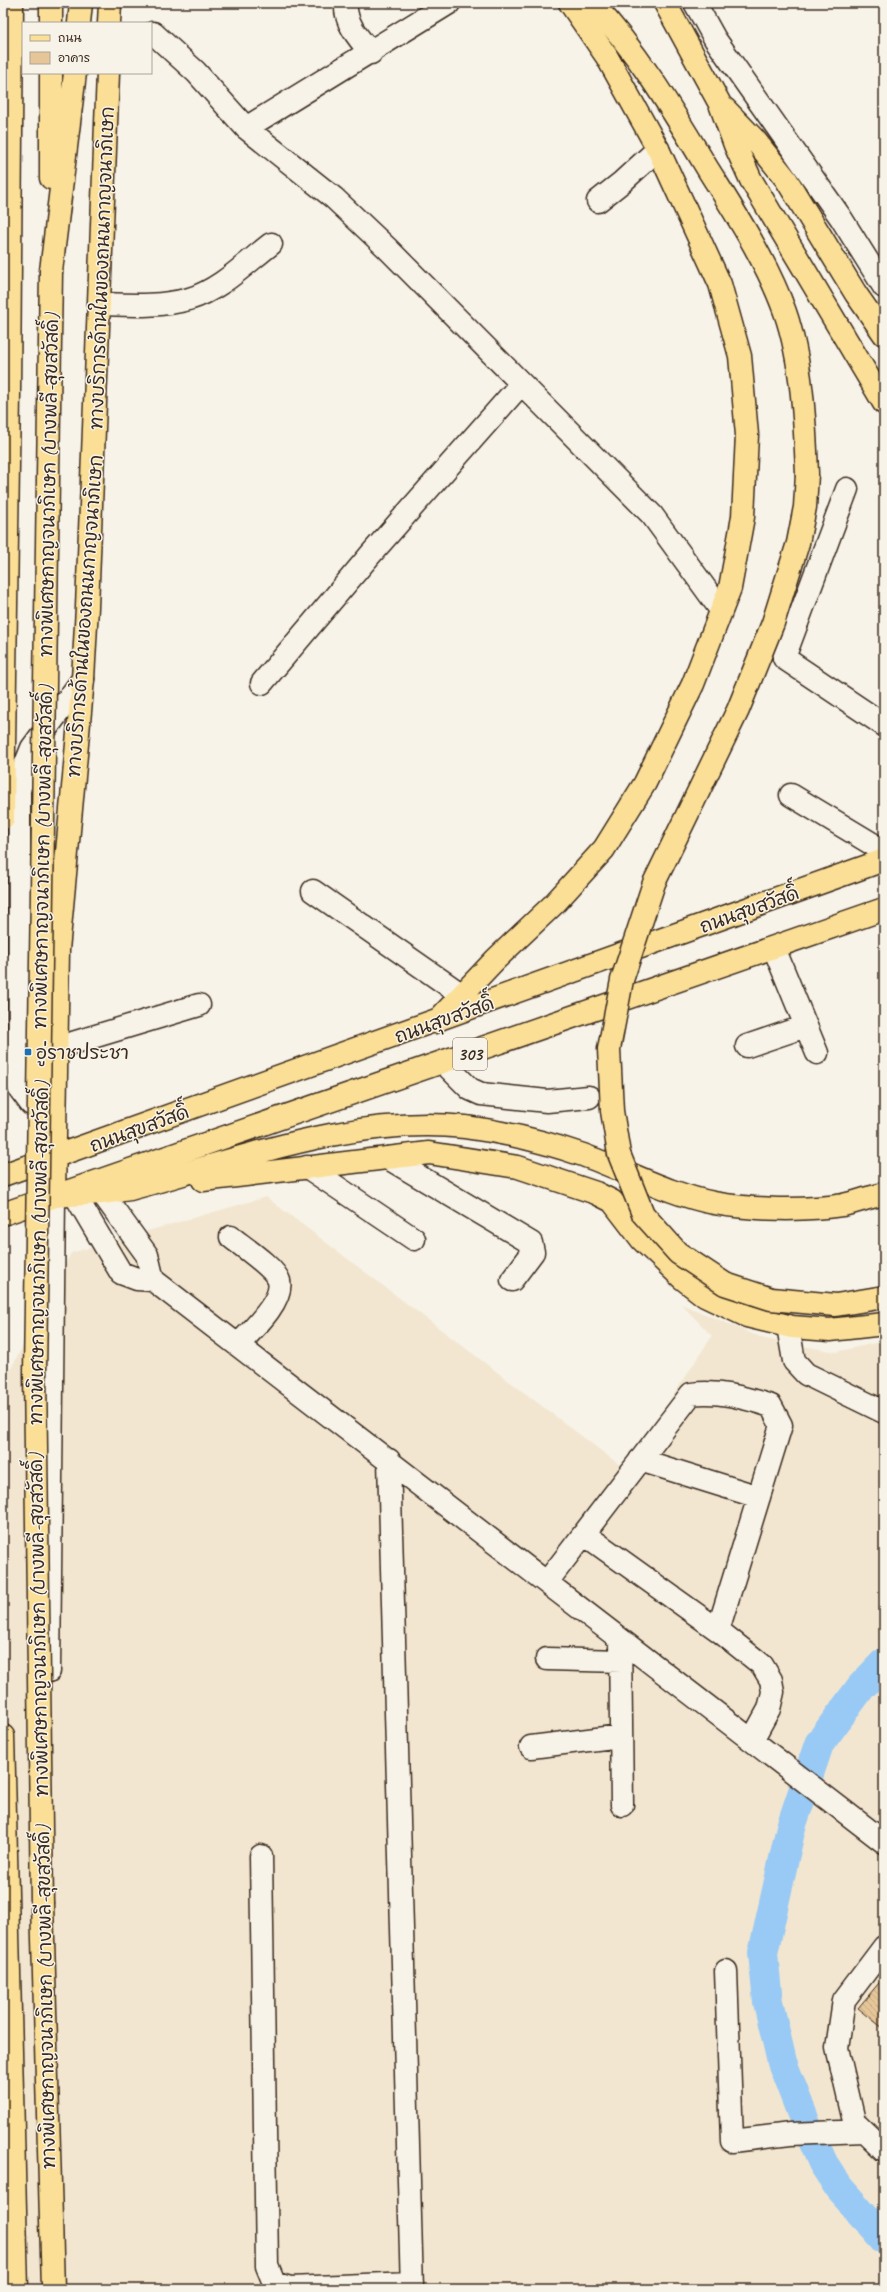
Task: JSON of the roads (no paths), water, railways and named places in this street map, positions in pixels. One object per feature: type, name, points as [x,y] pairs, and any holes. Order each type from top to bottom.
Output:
[{"type":"main road","name":"ทางพิเศษกาญจนาภิเษก (บางพลี-สุขสวัสดิ์)","points":[[3,818],[9,393],[12,3]]},
{"type":"main road","points":[[51,3],[51,22]]},
{"type":"main road","points":[[79,22],[81,3]]},
{"type":"main road","points":[[110,3],[110,22]]},
{"type":"main road","points":[[436,1022],[554,904],[604,849],[645,783],[693,684],[730,588],[743,517],[747,435],[740,356],[720,284],[658,149],[607,57],[570,3]]},
{"type":"main road","points":[[592,3],[626,41],[686,133],[760,259],[785,313],[798,370],[805,430],[807,474],[805,507],[798,543],[773,623],[738,710],[654,883],[622,980],[609,1049],[612,1111],[619,1154],[643,1214],[678,1253],[725,1284],[770,1299],[836,1305],[884,1297]]},
{"type":"main road","points":[[665,3],[720,104],[735,145],[751,180],[884,403]]},
{"type":"main road","name":"ทางพิเศษกาญจนาภิเษก (บางพลี-สุขสวัสดิ์)","points":[[51,74],[51,271],[35,1374],[42,1904],[53,2289]]},
{"type":"main road","points":[[51,271],[75,74]]},
{"type":"main road","name":"ทางบริการด้านในของถนนกาญจนาภิเษก","points":[[65,1196],[54,1158],[58,950],[83,679],[100,304],[108,74]]},
{"type":"main road","points":[[720,104],[755,140],[786,179],[856,294],[884,334]]},
{"type":"main road","points":[[3,360],[9,393]]},
{"type":"main road","name":"ถนนสุขสวัสดิ์","points":[[3,1175],[436,1022],[884,860]]},
{"type":"main road","name":"ถนนสุขสวัสดิ์","points":[[3,1214],[65,1196],[884,909]]},
{"type":"main road","points":[[130,1189],[301,1141],[389,1125],[465,1127],[526,1139],[581,1155],[663,1187],[714,1203],[776,1209],[842,1205],[884,1194]]},
{"type":"main road","points":[[65,1196],[102,1194],[130,1189],[429,1153],[488,1161],[518,1167],[596,1193],[612,1201],[642,1240],[682,1278],[705,1296],[747,1316],[788,1326],[830,1330],[884,1324]]},
{"type":"main road","name":"ทางพิเศษกาญจนาภิเษก (บางพลี-สุขสวัสดิ์)","points":[[3,1736],[17,2289]]},
{"type":"street","points":[[346,3],[345,12],[357,35],[371,53]]},
{"type":"street","points":[[246,128],[371,53],[449,3]]},
{"type":"street","points":[[696,3],[715,39],[841,218],[884,287]]},
{"type":"street","points":[[153,33],[196,72],[246,128],[339,203],[387,248],[652,514],[721,610]]},
{"type":"street","points":[[598,201],[622,182],[658,149]]},
{"type":"street","points":[[100,304],[157,305],[190,299],[219,284],[271,244]]},
{"type":"street","points":[[262,683],[371,554],[521,384]]},
{"type":"street","points":[[847,489],[784,658],[884,725]]},
{"type":"street","points":[[55,1113],[31,1104],[20,1088],[19,791],[24,768],[32,748],[83,679]]},
{"type":"street","points":[[791,795],[884,851]]},
{"type":"street","points":[[313,891],[462,995]]},
{"type":"street","points":[[774,948],[816,1053]]},
{"type":"street","points":[[56,1048],[199,1005]]},
{"type":"street","points":[[747,1046],[806,1026]]},
{"type":"street","points":[[444,1063],[470,1089],[481,1094],[547,1101],[589,1097]]},
{"type":"street","points":[[388,1158],[531,1243],[533,1252],[512,1280]]},
{"type":"street","points":[[307,1167],[414,1239]]},
{"type":"street","points":[[102,1194],[147,1255],[153,1280]]},
{"type":"street","points":[[65,1196],[121,1273],[137,1279],[153,1280],[884,1842]]},
{"type":"street","points":[[62,2248],[48,1789],[65,1196]]},
{"type":"street","points":[[231,1237],[272,1271],[279,1281],[278,1290],[271,1309],[238,1346]]},
{"type":"street","points":[[788,1326],[794,1361],[806,1374],[884,1412]]},
{"type":"street","points":[[547,1582],[691,1394],[716,1393],[772,1406],[781,1425],[718,1630]]},
{"type":"street","points":[[261,1856],[267,2266],[274,2282],[290,2288],[412,2286],[389,1460]]},
{"type":"street","points":[[640,1460],[759,1497]]},
{"type":"street","points":[[584,1534],[718,1630],[762,1665],[771,1680],[772,1692],[769,1709],[752,1740]]},
{"type":"street","points":[[620,1639],[622,1805]]},
{"type":"street","points":[[547,1659],[621,1661]]},
{"type":"street","points":[[531,1747],[622,1736]]},
{"type":"street","points":[[884,1947],[844,2000],[837,2048],[854,2121],[884,2150]]},
{"type":"street","points":[[726,1971],[732,2141],[790,2134],[864,2130]]},
{"type":"waterway","points":[[884,1663],[861,1687],[819,1744],[791,1827],[763,1953],[768,2002],[782,2062],[807,2127],[823,2163],[839,2188],[884,2239]]},
{"type":"place","name":"อู่ราชประชา","points":[[28,1052]]}]
